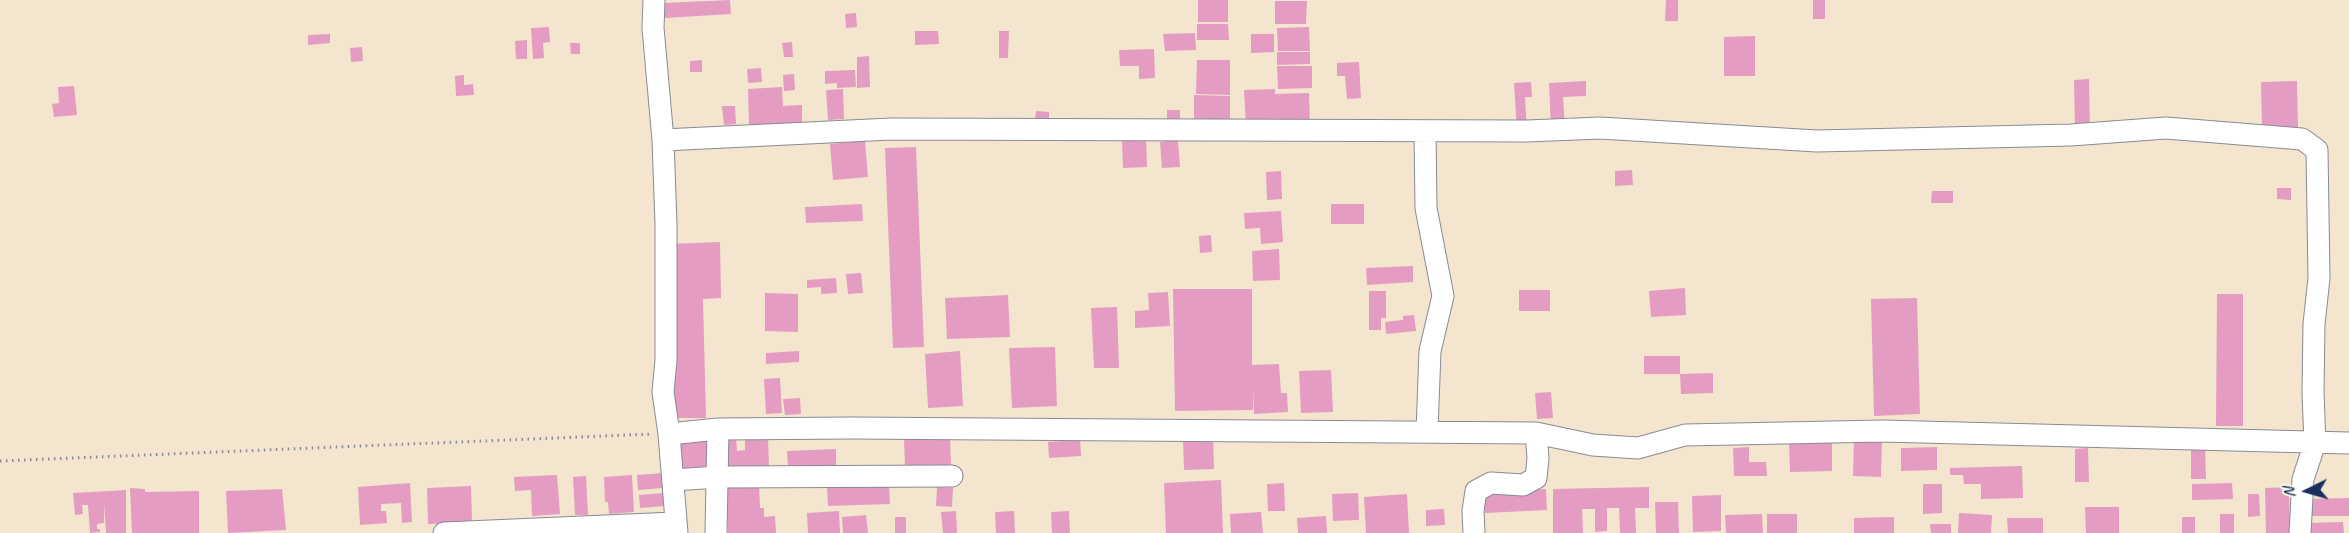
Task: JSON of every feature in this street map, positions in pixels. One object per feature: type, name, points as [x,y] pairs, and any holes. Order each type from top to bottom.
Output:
[{"type":"street","points":[[444,533],[676,528],[669,434],[663,392],[666,360],[663,140],[653,28],[654,0]]},
{"type":"street","points":[[663,140],[891,129],[1527,131],[1600,128],[1817,141],[2071,135],[2166,128],[2302,139],[2317,150],[2319,278],[2314,324],[2315,443],[2303,478],[2300,533]]},
{"type":"street","points":[[1425,131],[1426,208],[1443,296],[1430,351],[1426,431]]},
{"type":"street","points":[[669,434],[718,429],[865,428],[1426,431],[1536,433],[1593,445],[1638,448],[1685,435],[1882,431],[2349,443]]},
{"type":"street","points":[[716,533],[718,429]]},
{"type":"street","points":[[1474,533],[1473,511],[1476,491],[1491,483],[1523,485],[1536,478],[1538,458],[1536,433]]},
{"type":"street","points":[[673,480],[718,477],[952,476]]},
{"type":"path","points":[[0,461],[669,434]]},
{"type":"building","points":[[730,0],[731,14],[665,18],[664,3]]},
{"type":"building","points":[[1198,0],[1228,0],[1228,22],[1198,22]]},
{"type":"building","points":[[1666,0],[1678,0],[1678,21],[1665,21]]},
{"type":"building","points":[[1813,0],[1825,0],[1825,19],[1813,19]]},
{"type":"building","points":[[1275,1],[1307,1],[1306,24],[1275,24]]},
{"type":"building","points":[[856,13],[857,27],[846,28],[845,14]]},
{"type":"building","points":[[1197,24],[1228,24],[1229,40],[1197,40]]},
{"type":"building","points":[[549,27],[550,42],[543,43],[544,58],[533,59],[531,28]]},
{"type":"building","points":[[1309,27],[1310,51],[1278,51],[1277,28]]},
{"type":"building","points":[[915,31],[938,31],[939,44],[915,45]]},
{"type":"building","points":[[999,31],[1009,31],[1008,58],[999,58]]},
{"type":"building","points":[[1195,33],[1196,50],[1165,51],[1163,34]]},
{"type":"building","points":[[330,34],[330,43],[308,45],[308,35]]},
{"type":"building","points":[[1251,34],[1274,34],[1274,52],[1251,53]]},
{"type":"building","points":[[1755,36],[1755,76],[1724,76],[1724,37]]},
{"type":"building","points":[[527,40],[527,59],[516,59],[515,41]]},
{"type":"building","points":[[792,42],[793,57],[784,57],[782,43]]},
{"type":"building","points":[[570,43],[580,43],[580,54],[571,54]]},
{"type":"building","points":[[362,47],[363,61],[351,62],[350,48]]},
{"type":"building","points":[[1154,49],[1155,78],[1139,79],[1139,66],[1120,66],[1119,50]]},
{"type":"building","points":[[1277,52],[1310,52],[1310,64],[1277,65]]},
{"type":"building","points":[[869,56],[870,87],[857,88],[857,57]]},
{"type":"building","points":[[702,60],[702,72],[690,72],[690,61]]},
{"type":"building","points":[[1197,60],[1230,60],[1230,95],[1196,94]]},
{"type":"building","points":[[1359,62],[1361,98],[1347,99],[1345,76],[1337,76],[1337,63]]},
{"type":"building","points":[[1277,66],[1312,66],[1312,88],[1278,89]]},
{"type":"building","points":[[761,68],[762,82],[748,83],[747,69]]},
{"type":"building","points":[[855,70],[856,87],[837,88],[837,83],[825,84],[825,71]]},
{"type":"building","points":[[794,74],[795,90],[784,91],[783,75]]},
{"type":"building","points":[[464,75],[464,85],[473,84],[474,95],[456,96],[455,76]]},
{"type":"building","points":[[2089,79],[2090,128],[2075,128],[2074,80]]},
{"type":"building","points":[[1586,81],[1586,96],[1563,97],[1565,127],[1551,128],[1549,83]]},
{"type":"building","points":[[2297,81],[2298,127],[2262,128],[2261,82]]},
{"type":"building","points":[[1531,82],[1532,97],[1525,97],[1527,130],[1517,131],[1514,83]]},
{"type":"building","points":[[74,86],[77,115],[54,117],[52,104],[59,103],[58,87]]},
{"type":"building","points":[[782,87],[783,106],[802,105],[802,123],[749,126],[748,89]]},
{"type":"building","points":[[843,89],[844,119],[828,120],[826,90]]},
{"type":"building","points":[[1275,89],[1275,94],[1309,93],[1310,125],[1246,125],[1244,90]]},
{"type":"building","points":[[1194,95],[1230,96],[1230,127],[1194,126]]},
{"type":"building","points":[[722,106],[735,106],[736,124],[724,125]]},
{"type":"building","points":[[1167,110],[1180,110],[1180,122],[1167,122]]},
{"type":"building","points":[[1036,111],[1049,112],[1049,121],[1035,120]]},
{"type":"building","points":[[1146,138],[1147,167],[1123,168],[1122,140]]},
{"type":"building","points":[[1178,140],[1180,167],[1162,168],[1160,142]]},
{"type":"building","points":[[865,141],[868,177],[833,180],[830,144]]},
{"type":"building","points":[[916,147],[924,347],[893,348],[885,148]]},
{"type":"building","points":[[1632,170],[1633,185],[1615,186],[1615,171]]},
{"type":"building","points":[[1281,171],[1282,199],[1267,200],[1266,172]]},
{"type":"building","points":[[2277,188],[2291,188],[2291,200],[2277,199]]},
{"type":"building","points":[[1932,191],[1953,191],[1953,203],[1931,203]]},
{"type":"building","points":[[862,204],[863,221],[806,223],[805,207]]},
{"type":"building","points":[[1331,204],[1364,204],[1364,224],[1331,224]]},
{"type":"building","points":[[1281,211],[1283,242],[1261,244],[1260,228],[1245,229],[1244,213]]},
{"type":"building","points":[[1211,235],[1212,252],[1200,253],[1199,236]]},
{"type":"building","points":[[720,242],[721,298],[703,299],[706,418],[675,418],[670,244]]},
{"type":"building","points":[[1279,249],[1280,280],[1253,281],[1252,251]]},
{"type":"building","points":[[1413,266],[1413,282],[1367,285],[1366,268]]},
{"type":"building","points":[[861,273],[863,293],[848,294],[846,274]]},
{"type":"building","points":[[836,278],[837,293],[821,294],[821,287],[807,288],[807,280]]},
{"type":"building","points":[[1685,288],[1686,315],[1651,317],[1649,291]]},
{"type":"building","points":[[1173,289],[1252,289],[1252,365],[1279,364],[1281,393],[1287,393],[1288,412],[1254,414],[1253,389],[1253,410],[1175,411]]},
{"type":"building","points":[[1519,290],[1550,290],[1550,311],[1519,311]]},
{"type":"building","points":[[1369,291],[1386,291],[1386,318],[1381,318],[1381,330],[1369,330]]},
{"type":"building","points":[[1168,292],[1170,326],[1135,328],[1135,311],[1149,310],[1148,293]]},
{"type":"building","points":[[765,293],[798,294],[798,332],[765,331]]},
{"type":"building","points":[[2217,294],[2243,294],[2243,426],[2216,426]]},
{"type":"building","points":[[1008,295],[1010,337],[947,339],[945,298]]},
{"type":"building","points":[[1917,298],[1920,414],[1874,416],[1871,299]]},
{"type":"building","points":[[1117,307],[1119,368],[1094,368],[1091,308]]},
{"type":"building","points":[[1414,315],[1416,331],[1386,334],[1385,322],[1403,320],[1403,316]]},
{"type":"building","points":[[1055,347],[1057,406],[1012,408],[1009,348]]},
{"type":"building","points":[[799,351],[799,362],[766,364],[766,353]]},
{"type":"building","points":[[960,351],[963,406],[928,408],[925,354]]},
{"type":"building","points":[[1644,356],[1680,356],[1680,374],[1644,374]]},
{"type":"building","points":[[1331,370],[1333,412],[1301,413],[1299,371]]},
{"type":"building","points":[[1713,373],[1713,393],[1681,394],[1680,374]]},
{"type":"building","points":[[780,378],[782,413],[766,414],[764,379]]},
{"type":"building","points":[[1551,392],[1553,418],[1537,419],[1535,393]]},
{"type":"building","points":[[800,398],[801,414],[785,415],[783,399]]},
{"type":"building","points":[[722,436],[736,436],[737,451],[745,450],[745,438],[768,437],[769,468],[724,470]]},
{"type":"building","points":[[950,436],[951,467],[905,468],[904,437]]},
{"type":"building","points":[[1213,438],[1214,469],[1184,470],[1183,439]]},
{"type":"building","points":[[1832,439],[1832,471],[1790,472],[1789,440]]},
{"type":"building","points":[[1080,440],[1081,456],[1049,458],[1048,442]]},
{"type":"building","points":[[1854,440],[1882,441],[1881,477],[1853,476]]},
{"type":"building","points":[[712,441],[713,473],[681,474],[680,443]]},
{"type":"building","points":[[2191,445],[2205,445],[2206,479],[2191,479]]},
{"type":"building","points":[[1749,447],[1749,462],[1766,462],[1767,476],[1734,476],[1733,448]]},
{"type":"building","points":[[1937,447],[1937,470],[1901,471],[1901,448]]},
{"type":"building","points":[[2088,448],[2089,482],[2075,482],[2075,449]]},
{"type":"building","points":[[836,449],[836,467],[788,469],[787,451]]},
{"type":"building","points":[[2022,466],[2023,498],[1981,499],[1981,484],[1964,484],[1963,475],[1950,475],[1950,468]]},
{"type":"building","points":[[663,473],[664,488],[638,490],[637,475]]},
{"type":"building","points":[[557,475],[560,514],[532,516],[531,490],[515,491],[514,477]]},
{"type":"building","points":[[632,475],[634,512],[609,514],[608,502],[605,502],[604,477]]},
{"type":"building","points":[[586,476],[588,515],[575,515],[573,477]]},
{"type":"building","points":[[1221,480],[1223,533],[1166,533],[1164,483]]},
{"type":"building","points":[[410,483],[412,522],[402,523],[401,503],[381,504],[381,511],[386,511],[387,523],[360,525],[358,487]]},
{"type":"building","points":[[1284,483],[1285,511],[1268,511],[1267,484]]},
{"type":"building","points":[[2232,483],[2233,499],[2192,500],[2192,484]]},
{"type":"building","points":[[889,484],[890,504],[828,506],[827,486]]},
{"type":"building","points":[[1923,484],[1942,484],[1942,513],[1923,514]]},
{"type":"building","points":[[471,486],[472,522],[428,524],[427,488]]},
{"type":"building","points":[[759,486],[760,508],[764,508],[764,517],[775,516],[776,533],[728,533],[726,488]]},
{"type":"building","points":[[937,487],[953,488],[952,507],[936,506]]},
{"type":"building","points":[[1649,487],[1649,508],[1635,508],[1636,533],[1620,533],[1619,508],[1607,508],[1607,531],[1595,532],[1595,509],[1582,509],[1583,533],[1553,533],[1553,489]]},
{"type":"building","points":[[2289,487],[2290,533],[2266,533],[2265,488]]},
{"type":"building","points":[[130,488],[145,489],[145,492],[199,491],[199,533],[132,533]]},
{"type":"building","points":[[282,489],[286,530],[228,533],[226,491]]},
{"type":"building","points":[[1546,489],[1547,510],[1485,513],[1485,491]]},
{"type":"building","points":[[126,490],[126,533],[106,533],[104,503],[104,523],[97,524],[100,532],[90,533],[88,505],[82,505],[83,514],[75,515],[73,493]]},
{"type":"building","points":[[663,493],[664,506],[640,508],[639,495]]},
{"type":"building","points":[[1358,493],[1359,520],[1333,521],[1332,494]]},
{"type":"building","points":[[1407,494],[1409,533],[1366,533],[1364,497]]},
{"type":"building","points":[[2248,494],[2259,494],[2260,516],[2248,517]]},
{"type":"building","points":[[1721,495],[1721,531],[1693,532],[1692,496]]},
{"type":"building","points":[[2349,498],[2349,516],[2307,516],[2307,499]]},
{"type":"building","points":[[1655,502],[1678,502],[1679,533],[1656,533]]},
{"type":"building","points":[[2085,507],[2119,507],[2119,533],[2086,533]]},
{"type":"building","points":[[1444,509],[1445,525],[1426,526],[1426,510]]},
{"type":"building","points":[[839,511],[840,533],[808,533],[807,513]]},
{"type":"building","points":[[956,511],[957,533],[943,533],[941,512]]},
{"type":"building","points":[[1014,511],[1015,533],[996,533],[995,512]]},
{"type":"building","points":[[1069,511],[1070,533],[1052,533],[1051,512]]},
{"type":"building","points":[[1261,512],[1263,533],[1231,533],[1230,514]]},
{"type":"building","points":[[1959,513],[1992,515],[1991,533],[1958,533]]},
{"type":"building","points":[[1762,514],[1763,533],[1726,533],[1725,515]]},
{"type":"building","points":[[1767,514],[1797,514],[1797,533],[1767,533]]},
{"type":"building","points":[[2220,514],[2234,514],[2234,533],[2220,533]]},
{"type":"building","points":[[866,515],[868,533],[843,533],[842,517]]},
{"type":"building","points":[[1326,516],[1327,533],[1298,533],[1297,518]]},
{"type":"building","points":[[895,517],[906,517],[906,533],[895,533]]},
{"type":"building","points":[[1894,517],[1894,533],[1854,533],[1854,518]]},
{"type":"building","points":[[2182,517],[2195,517],[2195,533],[2182,533]]},
{"type":"building","points":[[2007,518],[2043,518],[2043,533],[2008,533]]},
{"type":"building","points":[[2343,522],[2344,533],[2308,533],[2308,523]]},
{"type":"building","points":[[1930,524],[1951,524],[1951,533],[1931,533]]}]
